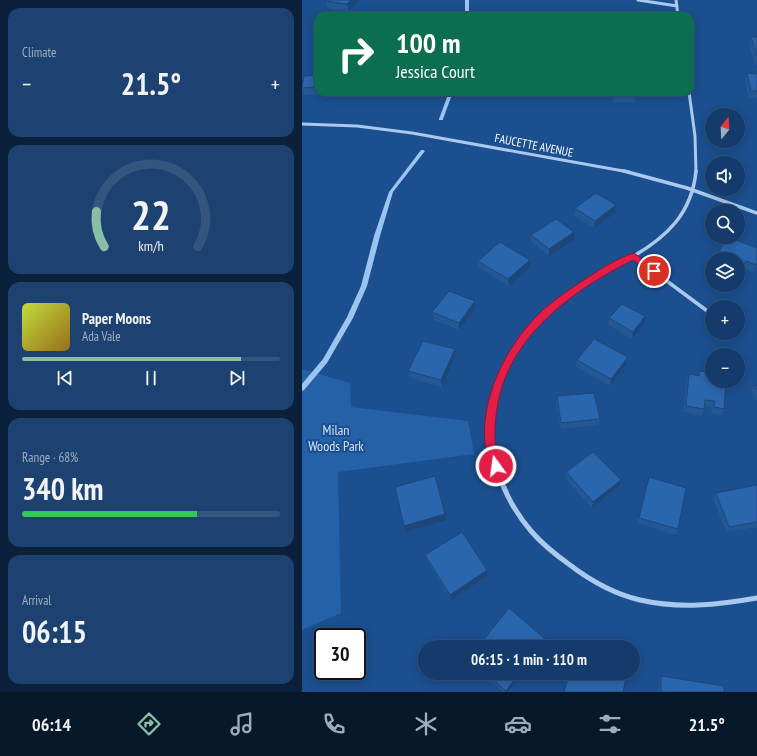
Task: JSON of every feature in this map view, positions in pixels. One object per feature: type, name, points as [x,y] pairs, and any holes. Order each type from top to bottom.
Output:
[{"type":"street","points":[[638,0],[677,6]]},
{"type":"street","points":[[676,0],[678,12]]},
{"type":"street","points":[[689,96],[696,158],[693,190],[686,209],[677,221],[652,244],[634,256],[597,276],[558,302],[544,314],[531,329],[509,360],[496,392],[491,411],[489,430],[491,448],[502,483],[510,502],[524,524],[547,548],[603,587],[640,600],[671,605],[723,605],[757,598]]},
{"type":"street","name":"FAUCETTE AVENUE","points":[[302,124],[345,125],[423,133],[644,176],[693,190],[757,213]]},
{"type":"street","points":[[634,256],[705,309]]},
{"type":"green space","name":"Milan Woods Park","points":[[302,369],[350,383],[351,407],[468,421],[474,454],[338,472],[341,613],[302,630]]},
{"type":"building","points":[[351,0],[347,4],[325,1]]},
{"type":"building","points":[[751,37],[757,37],[757,56]]},
{"type":"building","points":[[747,73],[757,74],[757,91],[751,91]]},
{"type":"building","points":[[314,75],[314,87],[302,88],[304,76]]},
{"type":"building","points":[[596,193],[616,205],[595,221],[575,208]]},
{"type":"building","points":[[556,219],[574,232],[549,249],[531,235]]},
{"type":"building","points":[[500,242],[530,260],[508,279],[478,261]]},
{"type":"building","points":[[745,243],[757,248],[756,265],[746,261],[745,262],[745,252],[719,251],[724,244]]},
{"type":"building","points":[[449,291],[475,301],[459,323],[432,312]]},
{"type":"building","points":[[622,304],[645,316],[633,332],[609,318]]},
{"type":"building","points":[[594,339],[628,357],[611,379],[577,360]]},
{"type":"building","points":[[423,341],[455,349],[441,380],[408,371]]},
{"type":"building","points":[[700,371],[705,372],[705,388],[726,388],[724,409],[714,407],[715,401],[705,400],[704,409],[686,406],[689,374],[699,376]]},
{"type":"building","points":[[594,393],[600,419],[561,423],[557,396]]},
{"type":"building","points":[[593,452],[621,480],[593,502],[566,472]]},
{"type":"building","points":[[435,476],[445,514],[404,526],[395,487]]},
{"type":"building","points":[[649,477],[686,488],[678,529],[639,518]]},
{"type":"building","points":[[757,485],[757,522],[729,527],[716,493]]},
{"type":"building","points":[[462,532],[487,570],[450,595],[425,555]]},
{"type":"building","points":[[509,608],[545,639],[544,640],[484,640]]},
{"type":"building","points":[[661,676],[724,686],[724,692],[661,692]]},
{"type":"building","points":[[493,680],[514,680],[506,691]]},
{"type":"building","points":[[567,680],[626,680],[623,692],[564,692]]},
{"type":"waterway","points":[[467,0],[467,12]]},
{"type":"waterway","points":[[441,119],[450,96]]},
{"type":"waterway","points":[[302,388],[325,361],[350,318],[364,286],[377,236],[391,192],[423,151]]},
{"type":"route","points":[[496,466],[491,448],[489,430],[493,401],[501,376],[509,360],[531,329],[544,314],[573,291],[607,269],[634,256],[654,271]]}]
